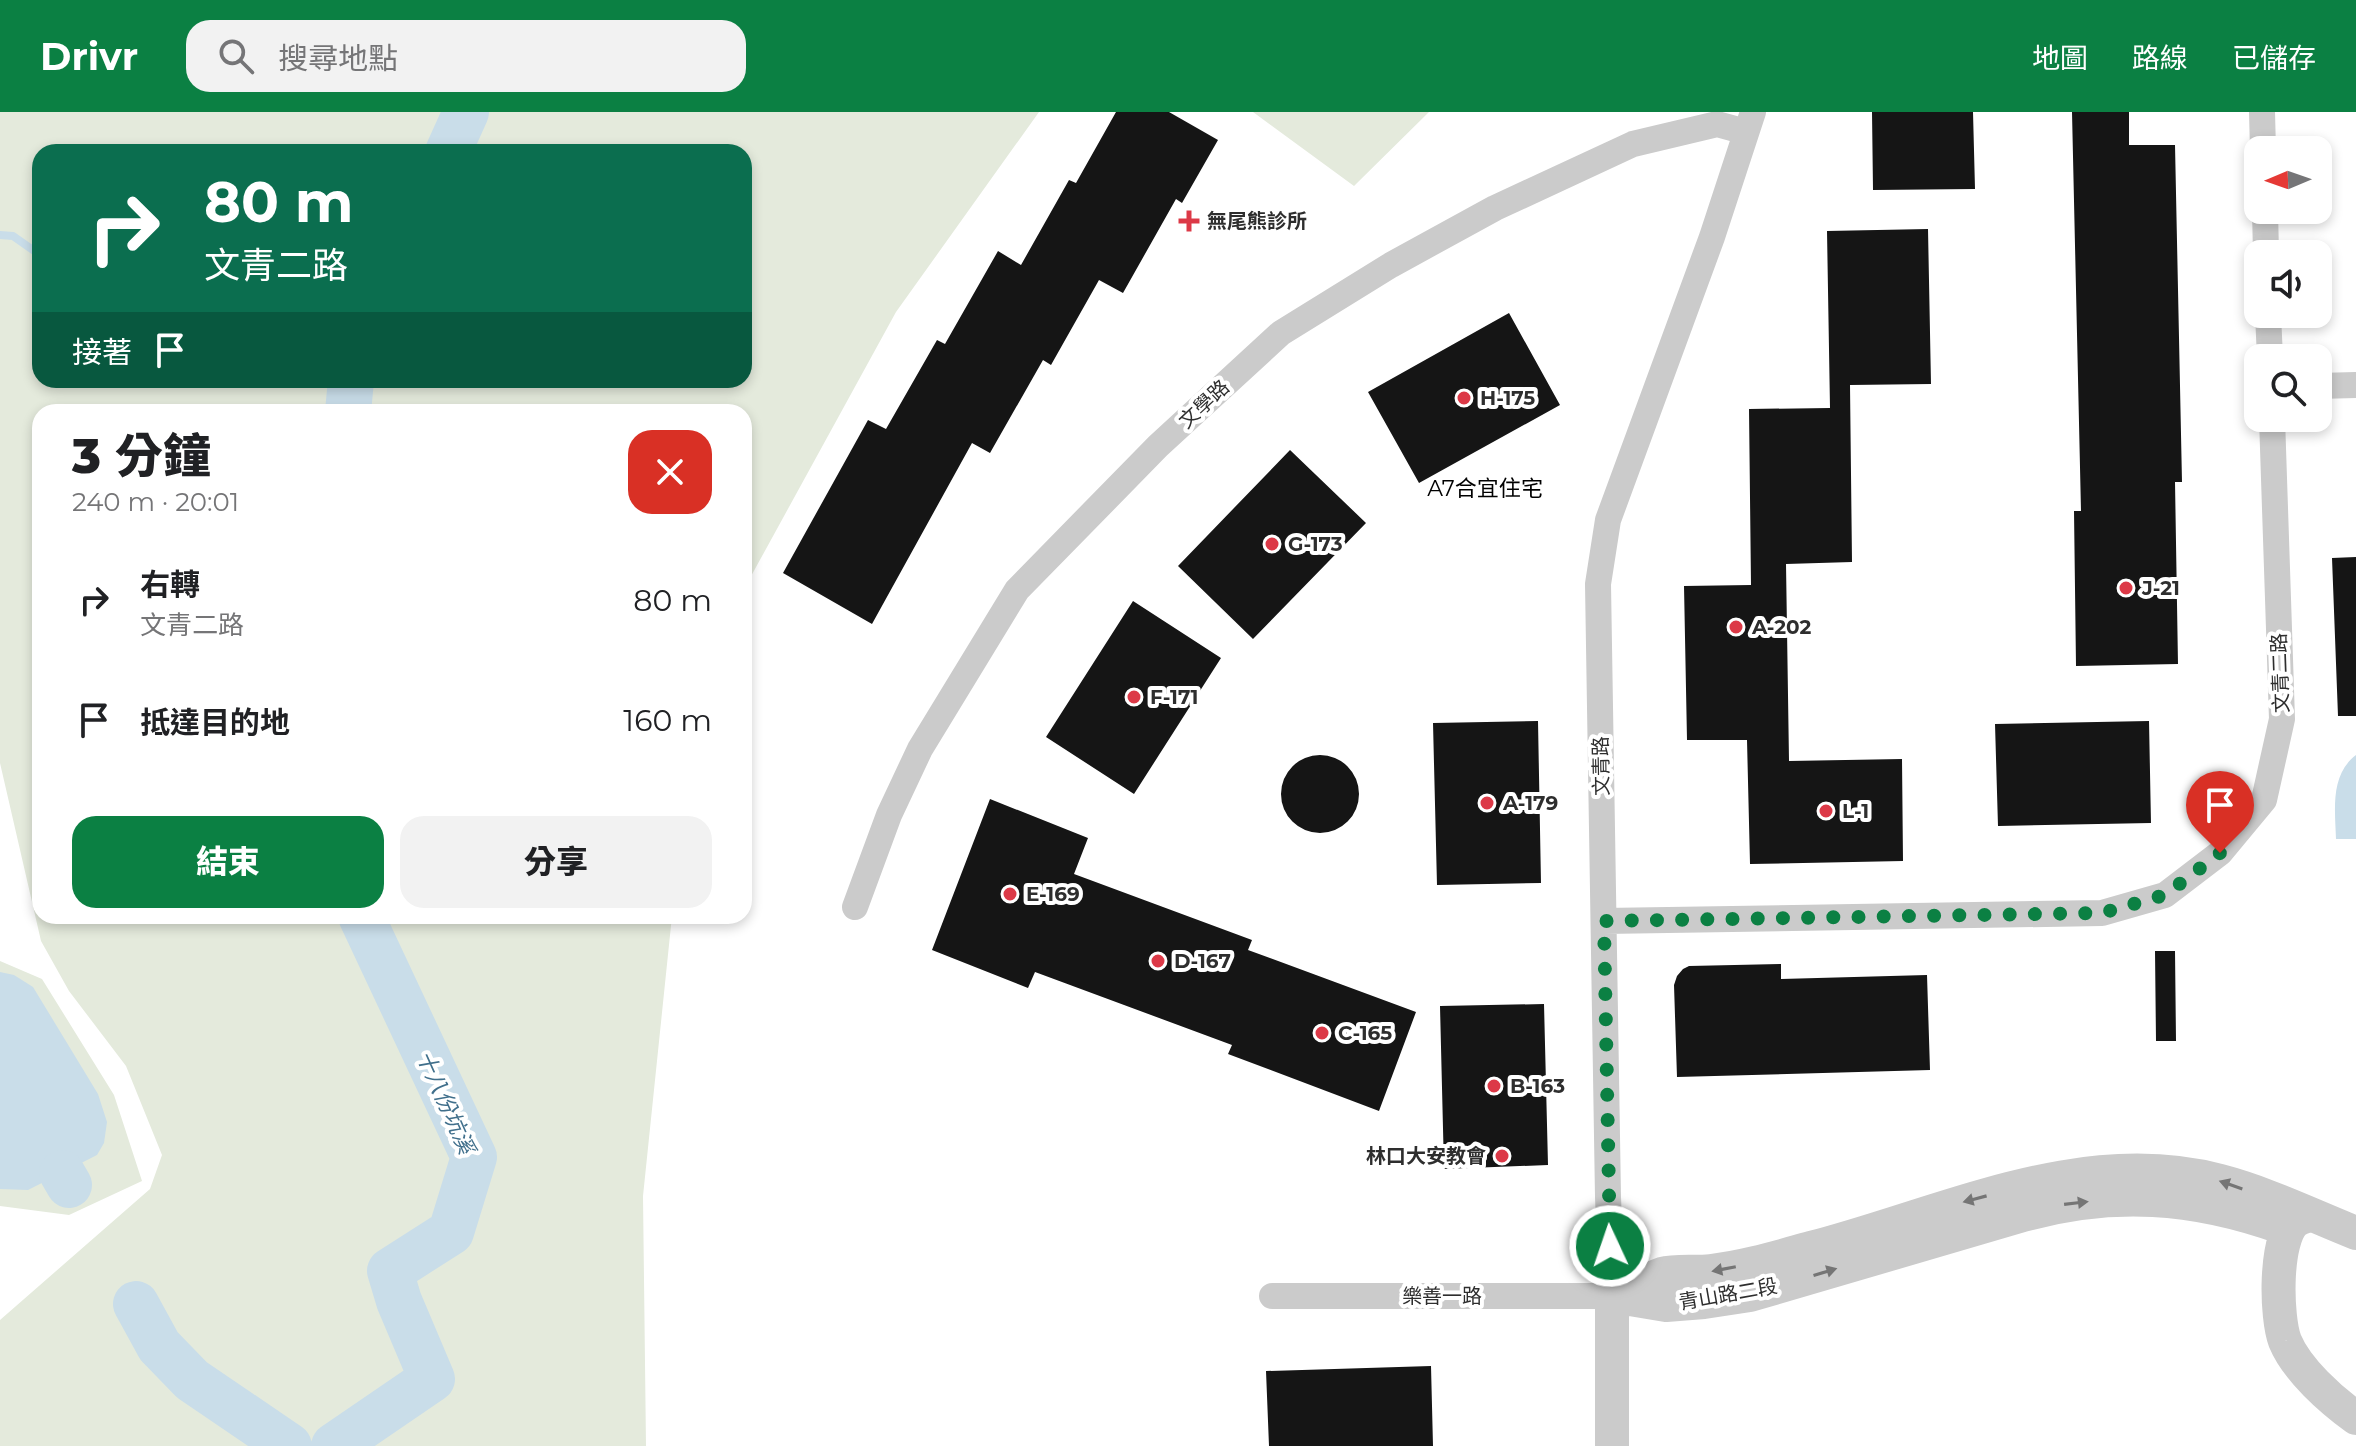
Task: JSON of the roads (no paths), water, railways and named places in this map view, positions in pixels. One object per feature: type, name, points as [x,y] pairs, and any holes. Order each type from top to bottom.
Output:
[{"type":"street","points":[[2262,112],[2263,136]]},
{"type":"street","name":"文學路","points":[[855,907],[889,815],[920,749],[1017,590],[1158,446],[1281,333],[1391,265],[1495,208],[1633,144],[1717,124],[1750,122]]},
{"type":"street","name":"文青路","points":[[1612,1446],[1612,1296],[1598,584],[1608,520],[1712,237],[1750,122]]},
{"type":"street","points":[[2332,386],[2356,385]]},
{"type":"street","name":"文青二路","points":[[1604,921],[2102,913],[2165,895],[2220,853],[2264,800],[2282,719],[2272,432]]},
{"type":"street","name":"青山路二段","points":[[1612,1296],[1665,1273],[1710,1271],[1761,1262],[2043,1182],[2086,1174],[2132,1171],[2178,1173],[2220,1181],[2356,1255]]},
{"type":"street","points":[[2302,1227],[2292,1297],[2300,1335],[2320,1366],[2356,1398]]},
{"type":"street","points":[[2302,1227],[2281,1255],[2277,1297],[2285,1341],[2306,1373],[2331,1399],[2356,1418]]},
{"type":"street","name":"青山路二段","points":[[2302,1227],[2356,1233]]},
{"type":"street","name":"樂善一路","points":[[1272,1296],[1612,1296]]},
{"type":"water","points":[[2356,755],[2356,839],[2336,839],[2338,782]]},
{"type":"water","points":[[0,972],[14,975],[33,987],[98,1094],[107,1122],[104,1143],[97,1155],[28,1190],[0,1189]]},
{"type":"waterway","name":"十八份坑溪","points":[[452,144],[466,112]]},
{"type":"waterway","points":[[0,235],[13,236],[32,249]]},
{"type":"waterway","name":"十八份坑溪","points":[[349,404],[350,388]]},
{"type":"waterway","name":"十八份坑溪","points":[[334,1446],[432,1379],[399,1301],[390,1271],[451,1232],[474,1157],[365,924]]},
{"type":"waterway","name":"十八份坑溪","points":[[62,1173],[69,1185]]},
{"type":"waterway","name":"十八份坑溪","points":[[136,1304],[159,1346],[192,1380],[289,1446]]},
{"type":"place","name":"無尾熊診所","points":[[1189,221]]},
{"type":"place","name":"H-175","points":[[1464,398]]},
{"type":"place","name":"G-173","points":[[1272,544]]},
{"type":"place","name":"J-21","points":[[2126,588]]},
{"type":"place","name":"A-202","points":[[1736,627]]},
{"type":"place","name":"F-171","points":[[1134,697]]},
{"type":"place","name":"A-179","points":[[1487,803]]},
{"type":"place","name":"L-1","points":[[1826,811]]},
{"type":"place","name":"E-169","points":[[1010,894]]},
{"type":"place","name":"D-167","points":[[1158,961]]},
{"type":"place","name":"C-165","points":[[1322,1033]]},
{"type":"place","name":"B-163","points":[[1494,1086]]},
{"type":"place","name":"林口大安教會","points":[[1502,1156]]},
{"type":"district","name":"A7合宜住宅","points":[[1485,488]]}]
